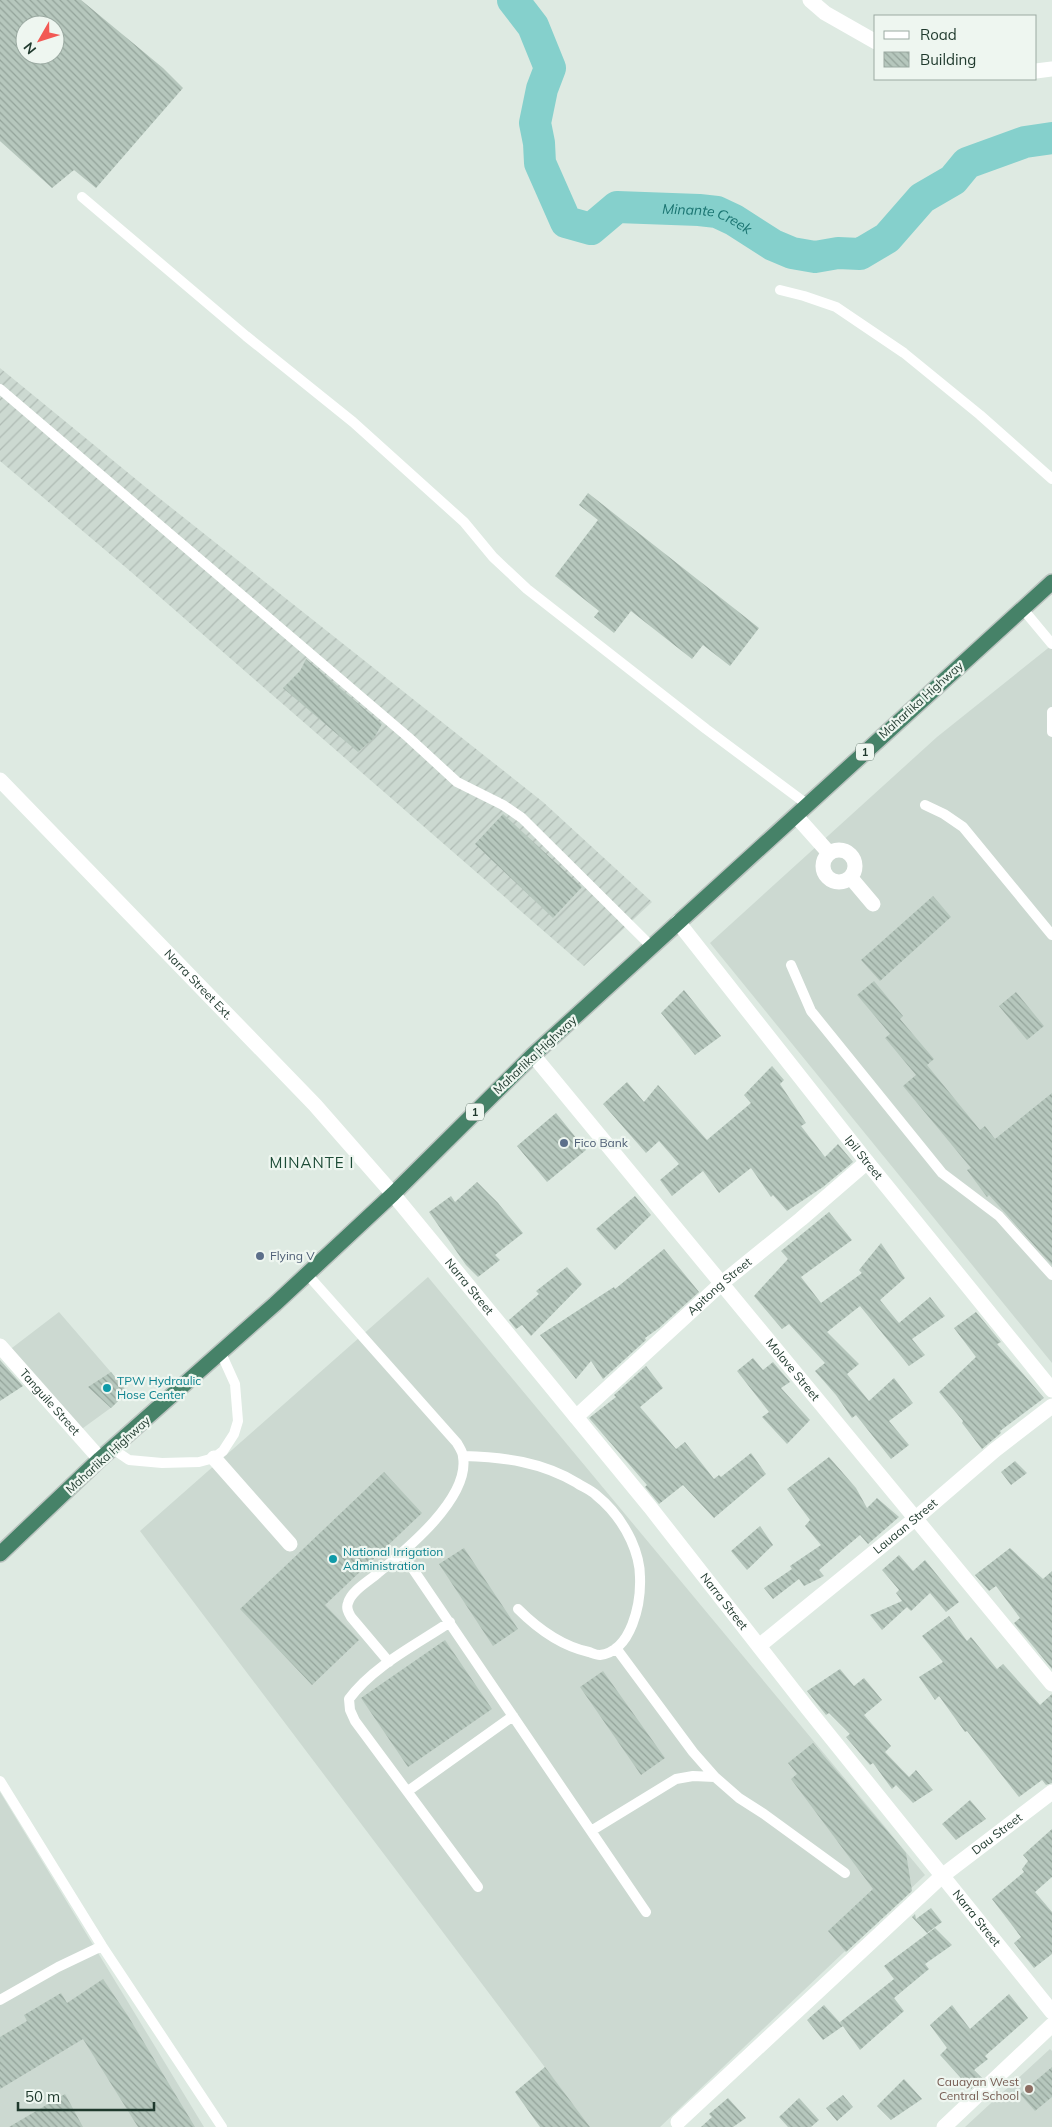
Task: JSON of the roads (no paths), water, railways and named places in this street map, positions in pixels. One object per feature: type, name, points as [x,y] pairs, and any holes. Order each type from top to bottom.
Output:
[{"type":"highway","name":"Maharlika Highway","points":[[0,1554],[100,1459],[308,1274],[393,1194],[533,1056],[678,922],[1052,582]]},
{"type":"street","points":[[810,0],[826,13],[874,41]]},
{"type":"street","points":[[1037,71],[1052,69]]},
{"type":"street","name":"Narra Street Ext.","points":[[0,780],[315,1105],[393,1194]]},
{"type":"street","points":[[796,816],[829,853]]},
{"type":"street","points":[[840,849],[852,855],[856,866],[851,878],[843,882],[837,882],[827,877],[823,865],[829,853],[840,849]]},
{"type":"street","points":[[851,878],[873,904]]},
{"type":"street","name":"Ipil Street","points":[[678,922],[867,1162],[1052,1390]]},
{"type":"street","name":"Molave Street","points":[[533,1056],[1052,1684]]},
{"type":"street","name":"Apitong Street","points":[[576,1417],[722,1283],[867,1162]]},
{"type":"street","name":"Narra Street","points":[[393,1194],[650,1507],[1052,2012]]},
{"type":"street","name":"Tanguile Street","points":[[0,1346],[100,1459]]},
{"type":"street","name":"Lauaan Street","points":[[759,1646],[916,1518],[995,1450],[1052,1406]]},
{"type":"street","points":[[214,1458],[290,1544]]},
{"type":"street","name":"Dau Street","points":[[678,2122],[942,1876],[1052,1792]]},
{"type":"street","points":[[944,2127],[1052,2025]]},
{"type":"lane","points":[[82,197],[246,336],[353,422],[464,522],[493,557],[527,589],[706,729],[808,805]]},
{"type":"lane","points":[[780,290],[836,307],[904,353],[980,415],[1052,479]]},
{"type":"lane","points":[[0,390],[348,686],[456,782],[503,805],[522,818],[652,947]]},
{"type":"lane","points":[[1022,608],[1052,644]]},
{"type":"lane","points":[[1052,712],[1052,732]]},
{"type":"lane","points":[[925,805],[944,814],[963,827],[1052,935]]},
{"type":"lane","points":[[791,965],[811,1011],[942,1173],[999,1216],[1052,1275]]},
{"type":"lane","points":[[308,1274],[457,1443],[464,1456],[462,1474],[455,1492],[442,1512],[402,1553],[355,1593],[347,1604],[351,1617],[389,1662]]},
{"type":"lane","points":[[113,1449],[129,1460],[146,1463],[199,1462],[214,1458],[228,1444],[234,1434],[238,1420],[235,1384],[221,1353]]},
{"type":"lane","points":[[464,1456],[496,1456],[518,1460],[564,1475],[594,1493],[617,1517],[631,1541],[640,1576],[639,1596],[632,1626],[626,1638],[616,1648],[599,1655],[578,1650],[557,1640],[531,1622],[518,1609]]},
{"type":"lane","points":[[402,1553],[646,1912]]},
{"type":"lane","points":[[450,1622],[389,1662],[359,1686],[349,1699],[350,1710],[355,1720],[478,1887]]},
{"type":"lane","points":[[616,1648],[693,1752],[715,1777],[739,1798],[845,1873]]},
{"type":"lane","points":[[408,1791],[513,1716]]},
{"type":"lane","points":[[591,1831],[676,1779],[693,1776],[715,1777]]},
{"type":"lane","points":[[0,1781],[102,1946],[222,2127]]},
{"type":"lane","points":[[0,2000],[58,1967],[102,1946]]},
{"type":"waterway","name":"Minante Creek","points":[[513,0],[533,26],[550,68],[542,89],[535,123],[540,163],[566,222],[591,229],[617,207],[699,210],[717,212],[734,220],[773,245],[792,253],[815,257],[838,253],[860,254],[887,238],[922,198],[953,180],[967,163],[1025,142],[1052,138]]},
{"type":"place","name":"Fico Bank","points":[[564,1143]]},
{"type":"place","name":"Flying V","points":[[260,1256]]},
{"type":"place","name":"TPW Hydraulic Hose Center","points":[[107,1388]]},
{"type":"place","name":"National Irrigation Administration","points":[[333,1559]]},
{"type":"place","name":"Cauayan West Central School","points":[[1029,2089]]},
{"type":"district","name":"MINANTE I","points":[[312,1163]]}]
